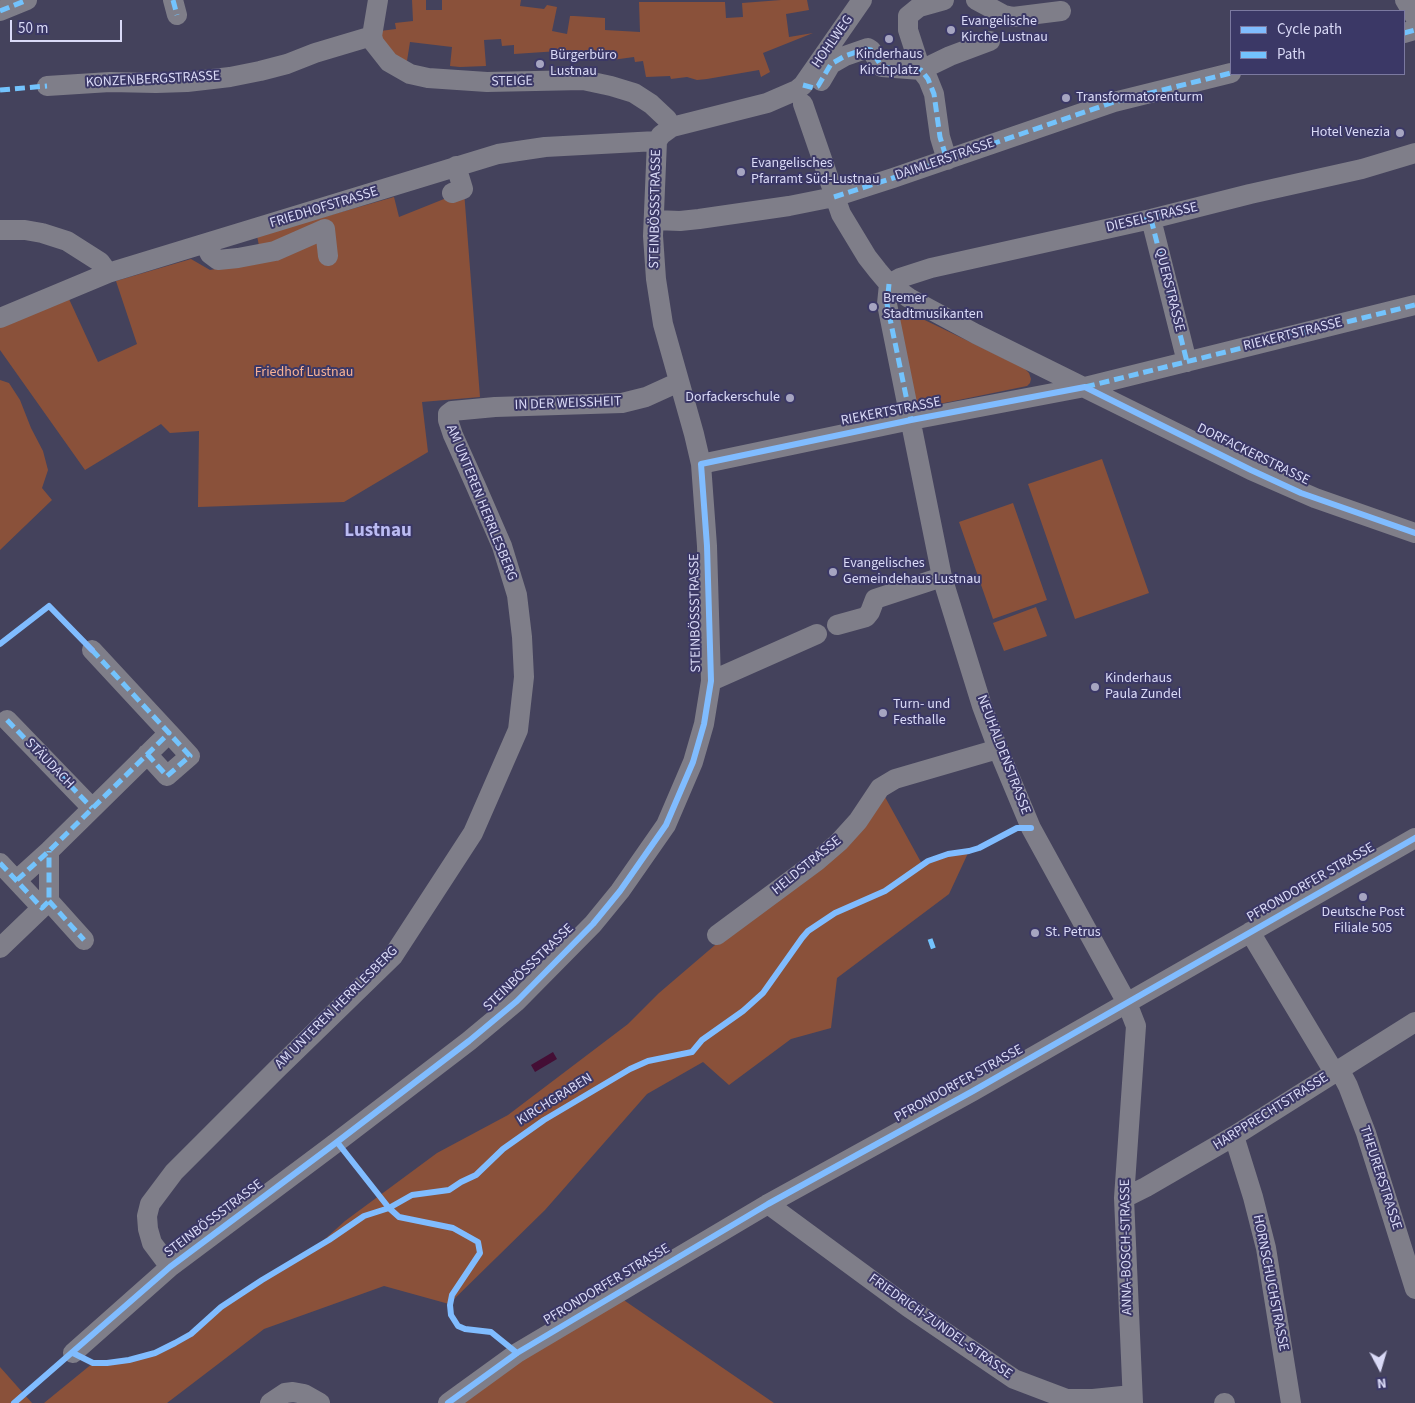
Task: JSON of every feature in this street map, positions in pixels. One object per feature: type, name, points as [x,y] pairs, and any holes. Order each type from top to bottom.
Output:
[{"type":"street","points":[[0,11],[27,0]]},
{"type":"street","points":[[372,36],[378,0]]},
{"type":"street","name":"HOHLWEG","points":[[803,94],[862,0]]},
{"type":"street","points":[[944,0],[919,7],[908,16],[908,30],[921,70],[928,78],[934,94],[940,137],[947,160]]},
{"type":"street","points":[[976,0],[1004,15],[1013,17],[1061,11]]},
{"type":"street","points":[[1405,0],[1415,17]]},
{"type":"street","name":"KONZENBERGSTRASSE","points":[[48,86],[110,82],[178,82],[230,77],[288,64],[315,53],[372,36]]},
{"type":"street","name":"STEIGE","points":[[372,36],[378,50],[389,62],[410,74],[428,78],[487,82],[583,80],[634,93],[651,104],[667,119],[665,134]]},
{"type":"street","points":[[665,134],[791,94],[803,94],[818,86],[831,64],[845,56],[865,49],[871,50],[882,67],[921,70],[950,56],[990,41]]},
{"type":"street","name":"DAIMLERSTRASSE","points":[[654,220],[699,220],[834,197],[1114,102],[1230,73]]},
{"type":"street","name":"DORFACKERSTRASSE","points":[[803,94],[834,197],[841,214],[872,264],[890,284],[909,298],[932,312],[1301,493],[1415,533]]},
{"type":"street","name":"FRIEDHOFSTRASSE","points":[[0,318],[108,274],[498,154],[545,146],[665,134]]},
{"type":"street","name":"STEINBÖSSSTRASSE","points":[[73,1353],[170,1267],[469,1041],[517,1001],[587,930],[620,891],[666,825],[693,762],[704,724],[710,681],[707,546],[701,464],[659,302],[654,256],[654,220],[665,134]]},
{"type":"street","name":"DIESELSTRASSE","points":[[890,284],[912,273],[930,268],[1151,219],[1362,169],[1415,153]]},
{"type":"street","points":[[452,193],[463,189],[456,166]]},
{"type":"street","name":"QUERSTRASSE","points":[[1151,219],[1187,362]]},
{"type":"street","points":[[0,230],[25,230],[67,241],[100,262],[108,274]]},
{"type":"street","points":[[206,244],[210,254],[218,260],[238,258],[275,251],[325,230],[328,256]]},
{"type":"street","name":"NEUHALDENSTRASSE","points":[[890,284],[887,304],[942,577],[998,749],[1039,843],[1127,1003]]},
{"type":"street","name":"RIEKERTSTRASSE","points":[[701,464],[911,420],[1085,387],[1415,304]]},
{"type":"street","name":"IN DER WEISSHEIT","points":[[452,410],[622,403],[646,398],[679,382]]},
{"type":"street","name":"AM UNTEREN HERRLESBERG","points":[[170,1267],[152,1243],[147,1216],[150,1204],[174,1172],[393,956],[473,832],[518,730],[524,677],[517,595],[502,546],[453,436],[448,420],[448,414],[452,410]]},
{"type":"street","points":[[837,625],[866,617],[875,599],[942,577]]},
{"type":"street","name":"STEINBÖSSSTRASSE","points":[[710,681],[817,634]]},
{"type":"street","points":[[92,650],[190,756],[167,776],[147,754]]},
{"type":"street","name":"STÄUDACH","points":[[7,720],[92,808]]},
{"type":"street","points":[[17,880],[169,733]]},
{"type":"street","name":"HELDSTRASSE","points":[[717,935],[817,861],[839,842],[858,821],[880,788],[895,779],[998,749]]},
{"type":"street","name":"PFRONDORFER STRASSE","points":[[448,1403],[517,1353],[768,1204],[1127,1003],[1415,838]]},
{"type":"street","points":[[0,948],[46,904],[48,851]]},
{"type":"street","points":[[0,863],[84,940]]},
{"type":"street","name":"THEURERSTRASSE","points":[[1250,932],[1336,1071],[1348,1086],[1366,1133],[1415,1289]]},
{"type":"street","name":"ANNA-BOSCH-STRASSE","points":[[1127,1003],[1134,1017],[1136,1033],[1124,1198],[1133,1399]]},
{"type":"street","name":"HARPPRECHTSTRASSE","points":[[1124,1198],[1234,1136],[1415,1022]]},
{"type":"street","name":"HORNSCHUCHSTRASSE","points":[[1234,1136],[1266,1248],[1291,1403]]},
{"type":"street","name":"FRIEDRICH-ZUNDEL-STRASSE","points":[[768,1204],[908,1307],[1014,1379],[1067,1399],[1133,1399]]},
{"type":"street","name":"PFRONDORFER STRASSE","points":[[460,1403],[517,1353]]},
{"type":"street","points":[[270,1403],[285,1393],[300,1392],[320,1403]]},
{"type":"green space","points":[[412,0],[426,0],[426,10],[442,10],[442,0],[521,0],[520,6],[544,9],[547,5],[557,7],[552,31],[567,34],[570,16],[605,18],[605,30],[640,32],[639,2],[725,2],[726,18],[743,17],[742,3],[807,0],[809,10],[786,14],[789,37],[813,33],[763,53],[770,72],[761,77],[759,70],[697,80],[687,77],[671,79],[670,76],[646,77],[643,61],[635,62],[634,57],[612,60],[612,52],[598,52],[597,55],[566,56],[560,56],[559,51],[514,54],[514,45],[502,46],[501,39],[484,40],[486,66],[460,67],[450,66],[452,47],[410,42],[407,61],[398,60],[383,44],[380,31],[396,29],[395,23],[413,21]]},
{"type":"green space","name":"Friedhof Lustnau","points":[[464,191],[480,397],[422,402],[428,452],[344,502],[198,507],[199,431],[170,433],[161,424],[85,470],[0,350],[0,326],[69,299],[98,362],[137,344],[116,281],[191,259],[210,270],[262,260],[257,236],[394,197],[399,217]]},
{"type":"green space","points":[[906,311],[1024,368],[1029,373],[1030,383],[1027,386],[915,409],[894,314]]},
{"type":"green space","points":[[0,380],[9,383],[20,400],[43,451],[48,470],[42,488],[52,500],[0,550]]},
{"type":"green space","points":[[1102,459],[1149,593],[1075,619],[1028,484]]},
{"type":"green space","points":[[1013,503],[1047,600],[993,619],[959,522]]},
{"type":"green space","points":[[1036,607],[1047,636],[1004,651],[993,623]]},
{"type":"green space","points":[[880,788],[922,864],[948,854],[969,851],[949,894],[837,978],[831,1028],[791,1039],[729,1085],[703,1062],[647,1094],[545,1210],[449,1304],[384,1286],[264,1329],[167,1403],[44,1403],[93,1363],[129,1360],[155,1353],[191,1334],[221,1307],[316,1247],[345,1221],[437,1153],[508,1115],[628,1024],[659,993],[791,880]]},
{"type":"green space","points":[[612,1292],[774,1403],[448,1403]]},
{"type":"green space","points":[[0,1367],[32,1403],[0,1403]]},
{"type":"shaded area","points":[[553,1052],[557,1059],[535,1072],[531,1065]]},
{"type":"marked path","points":[[0,11],[27,0]]},
{"type":"marked path","points":[[173,0],[177,15]]},
{"type":"marked path","points":[[1405,33],[1415,30]]},
{"type":"marked path","points":[[803,85],[814,88],[818,86],[831,64],[845,56],[865,49],[871,50],[882,67],[921,70],[928,79],[934,94],[940,137],[947,160]]},
{"type":"marked path","points":[[834,197],[1114,102],[1230,73]]},
{"type":"marked path","points":[[0,90],[47,86]]},
{"type":"marked path","points":[[1140,221],[1168,214]]},
{"type":"marked path","points":[[1151,219],[1187,362]]},
{"type":"marked path","points":[[889,284],[887,304],[911,420]]},
{"type":"marked path","points":[[1085,387],[1415,305]]},
{"type":"marked path","points":[[17,880],[169,733],[92,650]]},
{"type":"marked path","points":[[7,720],[92,808]]},
{"type":"marked path","points":[[147,754],[167,776],[190,756],[169,733]]},
{"type":"marked path","points":[[0,863],[42,908],[49,901],[49,851]]},
{"type":"marked path","points":[[49,901],[84,940]]},
{"type":"marked path","points":[[930,939],[935,953]]},
{"type":"cycle path","points":[[14,1403],[170,1267],[469,1041],[517,1001],[593,924],[620,891],[666,825],[693,762],[704,724],[711,681],[707,546],[701,464],[911,420],[1085,387],[1301,493],[1415,533]]},
{"type":"cycle path","points":[[0,644],[49,606],[92,650]]},
{"type":"cycle path","name":"KIRCHGRABEN","points":[[73,1353],[93,1363],[107,1363],[129,1360],[155,1353],[175,1343],[191,1334],[221,1307],[364,1216],[389,1208],[412,1195],[449,1190],[476,1175],[503,1149],[544,1120],[630,1069],[648,1061],[692,1052],[702,1040],[743,1011],[763,993],[808,931],[835,913],[885,891],[928,861],[948,854],[979,848],[1017,828],[1031,828]]},
{"type":"cycle path","points":[[448,1403],[517,1353],[768,1204],[973,1091],[1415,838]]},
{"type":"cycle path","points":[[337,1142],[389,1208],[399,1217],[453,1228],[478,1242],[480,1253],[452,1295],[451,1315],[458,1326],[465,1329],[491,1332],[517,1353]]},
{"type":"place","name":"Evangelische Kirche Lustnau","points":[[951,30]]},
{"type":"place","name":"Kinderhaus Kirchplatz","points":[[889,39]]},
{"type":"place","name":"Bürgerbüro Lustnau","points":[[540,64]]},
{"type":"place","name":"Transformatorenturm","points":[[1066,98]]},
{"type":"place","name":"Hotel Venezia","points":[[1400,133]]},
{"type":"place","name":"Evangelisches Pfarramt Süd-Lustnau","points":[[741,172]]},
{"type":"place","name":"Bremer Stadtmusikanten","points":[[873,307]]},
{"type":"place","name":"Dorfackerschule","points":[[790,398]]},
{"type":"place","name":"Evangelisches Gemeindehaus Lustnau","points":[[833,572]]},
{"type":"place","name":"Kinderhaus Paula Zundel","points":[[1095,687]]},
{"type":"place","name":"Turn- und Festhalle","points":[[883,713]]},
{"type":"place","name":"Deutsche Post Filiale 505","points":[[1363,897]]},
{"type":"place","name":"St. Petrus","points":[[1035,933]]},
{"type":"district","name":"Lustnau","points":[[378,532]]}]
